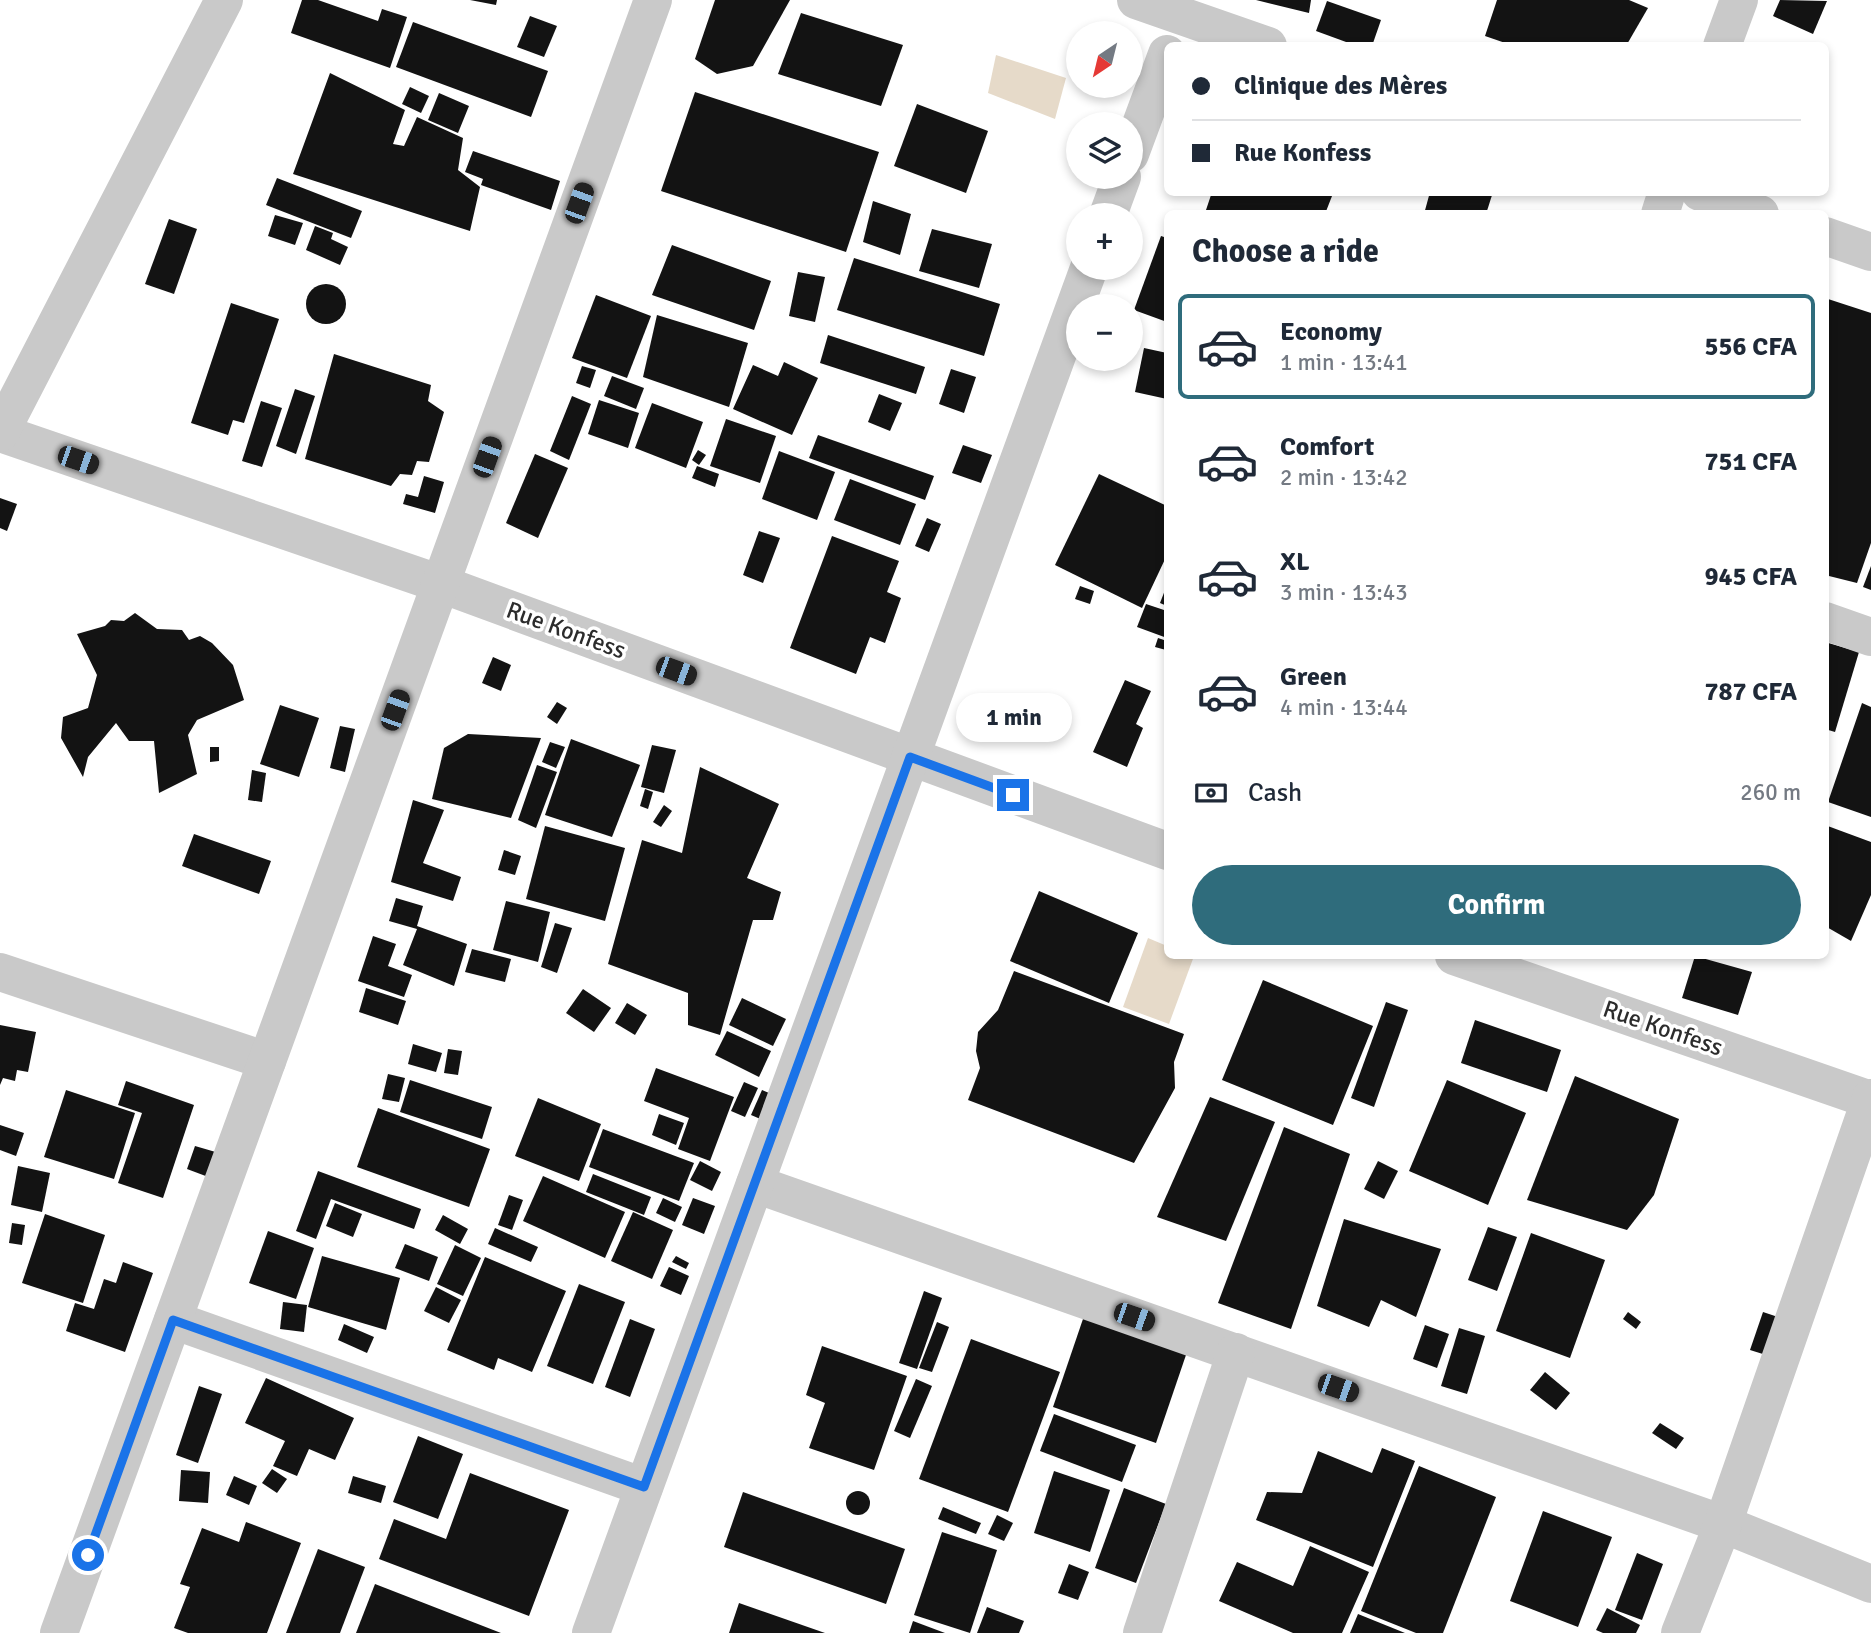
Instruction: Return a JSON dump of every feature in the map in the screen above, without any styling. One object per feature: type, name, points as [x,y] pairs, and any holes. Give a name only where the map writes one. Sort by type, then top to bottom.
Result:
[{"type":"street","points":[[0,433],[224,0]]},
{"type":"street","points":[[59,1633],[653,0]]},
{"type":"street","points":[[1136,0],[1180,21],[1254,42]]},
{"type":"street","points":[[1723,42],[1739,0]]},
{"type":"street","points":[[1143,119],[1164,62]]},
{"type":"street","points":[[1711,196],[1749,210]]},
{"type":"street","points":[[1829,237],[1871,252]]},
{"type":"street","points":[[591,1633],[1085,280]]},
{"type":"street","name":"Rue Konfess","points":[[0,433],[441,584],[1164,851]]},
{"type":"street","points":[[1829,622],[1871,637]]},
{"type":"street","name":"Rue Konfess","points":[[1463,959],[1871,1099]]},
{"type":"street","points":[[0,972],[267,1061]]},
{"type":"street","points":[[1680,1633],[1723,1524],[1871,1099]]},
{"type":"street","points":[[755,1184],[1723,1524],[1871,1584]]},
{"type":"street","points":[[173,1320],[644,1487]]},
{"type":"street","points":[[1142,1633],[1236,1352]]},
{"type":"shaded area","points":[[996,55],[1066,78],[1055,119],[988,93]]},
{"type":"shaded area","points":[[1148,938],[1164,945],[1164,959],[1193,959],[1169,1024],[1123,1007]]},
{"type":"building","points":[[302,0],[318,0],[378,21],[382,9],[407,17],[390,68],[291,33]]},
{"type":"building","points":[[470,0],[497,0],[496,5]]},
{"type":"building","points":[[715,0],[790,0],[753,66],[717,74],[695,59]]},
{"type":"building","points":[[1256,0],[1311,0],[1309,13]]},
{"type":"building","points":[[1497,0],[1629,0],[1648,8],[1628,42],[1502,42],[1485,36]]},
{"type":"building","points":[[1780,0],[1827,1],[1813,34],[1773,16]]},
{"type":"building","points":[[1327,1],[1381,20],[1373,42],[1346,42],[1316,31]]},
{"type":"building","points":[[801,13],[903,45],[881,106],[778,74]]},
{"type":"building","points":[[530,16],[557,26],[544,57],[517,47]]},
{"type":"building","points":[[413,22],[548,71],[531,117],[396,67]]},
{"type":"building","points":[[330,73],[405,110],[393,144],[404,146],[417,117],[463,138],[458,170],[480,187],[470,231],[293,174]]},
{"type":"building","points":[[410,87],[429,96],[421,113],[402,104]]},
{"type":"building","points":[[695,92],[879,152],[846,252],[661,191]]},
{"type":"building","points":[[439,93],[469,106],[458,133],[428,120]]},
{"type":"building","points":[[917,104],[988,131],[966,193],[894,166]]},
{"type":"building","points":[[473,151],[560,181],[551,210],[481,185],[483,179],[465,172]]},
{"type":"building","points":[[277,178],[362,211],[351,238],[266,205]]},
{"type":"building","points":[[1211,196],[1332,196],[1327,210],[1206,210]]},
{"type":"building","points":[[1429,196],[1492,196],[1487,210],[1425,210]]},
{"type":"building","points":[[873,201],[911,214],[900,255],[863,242]]},
{"type":"building","points":[[275,215],[303,223],[295,245],[268,236]]},
{"type":"building","points":[[169,219],[197,229],[174,294],[145,284]]},
{"type":"building","points":[[315,226],[333,233],[331,239],[348,247],[340,265],[306,250]]},
{"type":"building","points":[[932,229],[992,244],[979,288],[919,271]]},
{"type":"building","points":[[1161,236],[1164,237],[1164,321],[1143,313],[1143,294],[1140,294]]},
{"type":"building","points":[[672,245],[771,281],[754,330],[652,295]]},
{"type":"building","points":[[854,258],[1000,304],[984,356],[837,310]]},
{"type":"building","points":[[798,272],[825,277],[815,322],[789,316]]},
{"type":"building","points":[[326,284],[340,290],[346,304],[340,318],[326,324],[312,318],[306,304],[312,290]]},
{"type":"building","points":[[596,295],[651,316],[627,378],[572,358]]},
{"type":"building","points":[[1829,299],[1871,313],[1871,543],[1857,583],[1829,576]]},
{"type":"building","points":[[231,303],[279,319],[244,423],[233,420],[228,435],[191,423]]},
{"type":"building","points":[[657,315],[748,343],[729,407],[643,377]]},
{"type":"building","points":[[828,335],[925,367],[916,394],[820,363]]},
{"type":"building","points":[[1144,348],[1164,352],[1164,398],[1135,392],[1139,371],[1143,371]]},
{"type":"building","points":[[334,354],[431,385],[428,401],[444,412],[429,462],[417,461],[412,475],[400,474],[391,486],[305,459]]},
{"type":"building","points":[[784,362],[818,378],[792,435],[733,409],[753,365],[778,376]]},
{"type":"building","points":[[582,366],[596,370],[590,388],[576,383]]},
{"type":"building","points":[[951,369],[976,377],[964,413],[939,404]]},
{"type":"building","points":[[612,376],[644,388],[636,409],[604,396]]},
{"type":"building","points":[[295,389],[315,396],[296,454],[276,446]]},
{"type":"building","points":[[879,394],[902,403],[890,431],[868,422]]},
{"type":"building","points":[[572,396],[591,404],[569,460],[550,451]]},
{"type":"building","points":[[599,400],[639,413],[628,448],[588,434]]},
{"type":"building","points":[[261,401],[282,408],[262,467],[242,461]]},
{"type":"building","points":[[652,403],[703,422],[686,468],[635,448]]},
{"type":"building","points":[[726,419],[776,436],[760,483],[710,466]]},
{"type":"building","points":[[818,435],[934,476],[925,500],[809,458]]},
{"type":"building","points":[[963,445],[992,455],[981,483],[952,473]]},
{"type":"building","points":[[698,450],[706,455],[699,465],[692,460]]},
{"type":"building","points":[[779,451],[835,472],[817,520],[762,499]]},
{"type":"building","points":[[535,454],[568,468],[538,538],[506,523]]},
{"type":"building","points":[[697,466],[719,474],[715,487],[692,478]]},
{"type":"building","points":[[1099,474],[1164,505],[1164,561],[1142,608],[1055,565]]},
{"type":"building","points":[[424,476],[444,482],[435,513],[403,504],[406,494],[418,497]]},
{"type":"building","points":[[850,479],[916,504],[900,545],[834,520]]},
{"type":"building","points":[[0,498],[17,504],[7,531],[0,528]]},
{"type":"building","points":[[927,518],[941,524],[929,552],[915,546]]},
{"type":"building","points":[[759,531],[780,538],[763,583],[743,575]]},
{"type":"building","points":[[832,536],[899,561],[887,592],[901,598],[885,643],[870,637],[856,674],[790,648]]},
{"type":"building","points":[[1871,566],[1871,590],[1863,587]]},
{"type":"building","points":[[1080,586],[1094,591],[1090,604],[1075,599]]},
{"type":"building","points":[[1146,604],[1164,610],[1164,637],[1137,627]]},
{"type":"building","points":[[135,613],[157,629],[182,630],[189,640],[200,636],[212,643],[233,665],[244,700],[197,720],[188,735],[197,774],[159,793],[154,741],[129,741],[116,723],[88,757],[83,777],[61,738],[63,717],[88,708],[97,675],[77,634],[105,626],[111,620],[124,621]]},
{"type":"building","points":[[1158,638],[1164,640],[1164,649],[1155,647]]},
{"type":"building","points":[[1829,643],[1859,652],[1835,732],[1829,730]]},
{"type":"building","points":[[493,657],[511,665],[501,691],[482,683]]},
{"type":"building","points":[[1125,680],[1151,691],[1136,724],[1143,728],[1127,767],[1093,752]]},
{"type":"building","points":[[557,702],[567,708],[557,724],[547,717]]},
{"type":"building","points":[[1862,703],[1871,707],[1871,817],[1829,802]]},
{"type":"building","points":[[280,705],[319,718],[299,777],[260,764]]},
{"type":"building","points":[[340,726],[355,729],[345,772],[330,768]]},
{"type":"building","points":[[468,734],[541,738],[511,818],[432,799],[444,748]]},
{"type":"building","points":[[571,739],[640,765],[612,837],[545,815]]},
{"type":"building","points":[[550,742],[565,747],[556,768],[542,762]]},
{"type":"building","points":[[652,745],[676,750],[664,793],[641,787]]},
{"type":"building","points":[[210,747],[219,747],[219,761],[210,762]]},
{"type":"building","points":[[537,765],[557,772],[536,828],[518,820]]},
{"type":"building","points":[[700,767],[779,804],[747,878],[781,892],[773,920],[753,920],[720,1035],[688,1025],[688,993],[608,964],[642,840],[682,853]]},
{"type":"building","points":[[252,770],[266,773],[262,802],[248,800]]},
{"type":"building","points":[[645,789],[653,792],[648,809],[640,806]]},
{"type":"building","points":[[413,800],[444,810],[423,863],[461,877],[453,901],[391,882]]},
{"type":"building","points":[[664,805],[672,811],[661,827],[653,822]]},
{"type":"building","points":[[545,826],[625,848],[605,921],[526,899]]},
{"type":"building","points":[[1829,826],[1871,842],[1871,895],[1851,941],[1829,928]]},
{"type":"building","points":[[194,834],[271,861],[259,894],[182,866]]},
{"type":"building","points":[[504,850],[521,856],[515,875],[498,870]]},
{"type":"building","points":[[1039,891],[1138,933],[1109,1003],[1010,961]]},
{"type":"building","points":[[396,898],[423,906],[417,926],[467,944],[454,986],[403,965],[417,929],[389,921]]},
{"type":"building","points":[[506,901],[550,912],[538,962],[493,950]]},
{"type":"building","points":[[555,923],[572,928],[557,973],[541,967]]},
{"type":"building","points":[[373,936],[396,944],[388,966],[412,975],[404,997],[358,981]]},
{"type":"building","points":[[472,949],[511,959],[505,982],[465,972]]},
{"type":"building","points":[[1694,959],[1706,959],[1752,972],[1738,1015],[1682,998]]},
{"type":"building","points":[[1014,971],[1184,1034],[1174,1062],[1175,1088],[1134,1163],[968,1100],[980,1068],[976,1051],[978,1032],[998,1010]]},
{"type":"building","points":[[1263,980],[1373,1026],[1333,1125],[1222,1080]]},
{"type":"building","points":[[366,988],[406,1001],[398,1025],[359,1012]]},
{"type":"building","points":[[583,989],[611,1008],[594,1032],[566,1013]]},
{"type":"building","points":[[742,998],[786,1019],[773,1046],[729,1025]]},
{"type":"building","points":[[1386,1002],[1408,1010],[1374,1107],[1351,1098]]},
{"type":"building","points":[[627,1003],[647,1015],[635,1035],[615,1023]]},
{"type":"building","points":[[1475,1020],[1561,1050],[1547,1092],[1461,1063]]},
{"type":"building","points":[[0,1025],[36,1032],[28,1072],[17,1070],[15,1081],[3,1078],[0,1085]]},
{"type":"building","points":[[727,1031],[771,1051],[759,1077],[715,1055]]},
{"type":"building","points":[[413,1044],[442,1053],[436,1072],[408,1064]]},
{"type":"building","points":[[448,1049],[462,1051],[458,1075],[444,1073]]},
{"type":"building","points":[[656,1068],[734,1097],[710,1161],[678,1149],[689,1118],[644,1101]]},
{"type":"building","points":[[388,1074],[405,1078],[399,1102],[382,1099]]},
{"type":"building","points":[[1575,1076],[1679,1119],[1654,1195],[1627,1230],[1527,1200]]},
{"type":"building","points":[[410,1080],[492,1107],[482,1139],[400,1112]]},
{"type":"building","points":[[1447,1080],[1526,1113],[1488,1205],[1409,1171]]},
{"type":"building","points":[[126,1081],[194,1105],[163,1198],[118,1183],[142,1113],[118,1105]]},
{"type":"building","points":[[744,1082],[758,1088],[745,1117],[731,1111]]},
{"type":"building","points":[[66,1090],[135,1113],[114,1179],[44,1157]]},
{"type":"building","points":[[762,1090],[776,1096],[765,1121],[751,1115]]},
{"type":"building","points":[[1210,1097],[1275,1122],[1226,1241],[1157,1217]]},
{"type":"building","points":[[538,1098],[601,1124],[579,1181],[515,1156]]},
{"type":"building","points":[[378,1108],[490,1149],[469,1207],[357,1167]]},
{"type":"building","points":[[659,1114],[684,1123],[676,1145],[652,1135]]},
{"type":"building","points":[[0,1125],[24,1133],[16,1156],[0,1150]]},
{"type":"building","points":[[1284,1127],[1350,1154],[1291,1329],[1218,1303]]},
{"type":"building","points":[[603,1129],[694,1163],[679,1201],[589,1167]]},
{"type":"building","points":[[195,1146],[219,1153],[211,1178],[187,1169]]},
{"type":"building","points":[[700,1161],[721,1172],[712,1191],[690,1180]]},
{"type":"building","points":[[1378,1161],[1398,1171],[1384,1199],[1364,1189]]},
{"type":"building","points":[[18,1166],[50,1173],[42,1212],[11,1205]]},
{"type":"building","points":[[318,1171],[421,1209],[414,1229],[331,1199],[316,1239],[296,1231]]},
{"type":"building","points":[[593,1174],[651,1197],[644,1215],[586,1192]]},
{"type":"building","points":[[543,1176],[625,1212],[605,1258],[523,1221]]},
{"type":"building","points":[[509,1195],[523,1200],[512,1230],[498,1225]]},
{"type":"building","points":[[663,1198],[682,1207],[675,1222],[656,1213]]},
{"type":"building","points":[[693,1198],[715,1206],[704,1234],[682,1225]]},
{"type":"building","points":[[335,1203],[362,1214],[353,1237],[326,1226]]},
{"type":"building","points":[[633,1212],[673,1230],[652,1279],[611,1261]]},
{"type":"building","points":[[45,1214],[105,1235],[83,1303],[22,1283]]},
{"type":"building","points":[[443,1215],[468,1229],[460,1244],[435,1230]]},
{"type":"building","points":[[1344,1219],[1441,1249],[1416,1317],[1381,1300],[1369,1327],[1317,1306]]},
{"type":"building","points":[[12,1223],[25,1225],[22,1245],[9,1243]]},
{"type":"building","points":[[1488,1227],[1517,1237],[1497,1291],[1468,1280]]},
{"type":"building","points":[[495,1228],[538,1247],[531,1262],[488,1244]]},
{"type":"building","points":[[268,1231],[314,1248],[296,1299],[249,1283]]},
{"type":"building","points":[[1531,1233],[1605,1260],[1570,1358],[1496,1331]]},
{"type":"building","points":[[405,1244],[438,1257],[429,1281],[395,1268]]},
{"type":"building","points":[[455,1245],[481,1258],[463,1296],[437,1284]]},
{"type":"building","points":[[322,1256],[400,1278],[386,1330],[308,1307]]},
{"type":"building","points":[[676,1256],[689,1263],[686,1269],[672,1262]]},
{"type":"building","points":[[485,1257],[566,1291],[532,1372],[498,1358],[494,1370],[447,1350]]},
{"type":"building","points":[[123,1262],[153,1273],[125,1352],[66,1331],[75,1303],[94,1309],[104,1279],[116,1283]]},
{"type":"building","points":[[669,1267],[689,1276],[681,1295],[660,1286]]},
{"type":"building","points":[[579,1284],[625,1302],[593,1384],[547,1366]]},
{"type":"building","points":[[436,1287],[461,1300],[449,1323],[424,1311]]},
{"type":"building","points":[[924,1291],[942,1298],[917,1369],[899,1363]]},
{"type":"building","points":[[283,1302],[307,1305],[304,1332],[280,1329]]},
{"type":"building","points":[[1628,1312],[1641,1322],[1636,1329],[1623,1319]]},
{"type":"building","points":[[1763,1312],[1778,1317],[1766,1355],[1750,1350]]},
{"type":"building","points":[[1084,1316],[1187,1352],[1156,1443],[1053,1407]]},
{"type":"building","points":[[630,1319],[655,1329],[630,1397],[605,1387]]},
{"type":"building","points":[[937,1322],[949,1327],[932,1372],[919,1368]]},
{"type":"building","points":[[344,1324],[374,1337],[367,1353],[338,1340]]},
{"type":"building","points":[[1425,1325],[1449,1334],[1437,1368],[1413,1359]]},
{"type":"building","points":[[1459,1328],[1485,1336],[1467,1394],[1441,1386]]},
{"type":"building","points":[[971,1339],[1060,1372],[1008,1512],[919,1479]]},
{"type":"building","points":[[822,1346],[907,1376],[874,1470],[809,1448],[825,1403],[806,1395]]},
{"type":"building","points":[[1545,1372],[1570,1393],[1556,1410],[1530,1390]]},
{"type":"building","points":[[266,1378],[354,1418],[335,1460],[309,1449],[297,1476],[273,1466],[285,1441],[245,1423]]},
{"type":"building","points":[[916,1379],[932,1386],[910,1438],[894,1431]]},
{"type":"building","points":[[199,1386],[222,1394],[198,1463],[176,1455]]},
{"type":"building","points":[[1054,1414],[1136,1445],[1122,1482],[1040,1451]]},
{"type":"building","points":[[1660,1423],[1684,1438],[1676,1449],[1652,1433]]},
{"type":"building","points":[[418,1436],[463,1454],[438,1519],[393,1502]]},
{"type":"building","points":[[1382,1448],[1415,1461],[1373,1567],[1256,1520],[1267,1492],[1302,1493],[1318,1451],[1372,1473]]},
{"type":"building","points":[[1419,1466],[1496,1497],[1443,1633],[1416,1633],[1361,1611]]},
{"type":"building","points":[[272,1469],[287,1479],[277,1493],[262,1483]]},
{"type":"building","points":[[181,1470],[210,1472],[208,1503],[179,1501]]},
{"type":"building","points":[[1054,1471],[1110,1490],[1090,1552],[1034,1533]]},
{"type":"building","points":[[470,1473],[569,1510],[529,1616],[379,1559],[394,1519],[446,1539]]},
{"type":"building","points":[[234,1476],[257,1486],[249,1505],[226,1495]]},
{"type":"building","points":[[353,1476],[386,1486],[381,1503],[348,1493]]},
{"type":"building","points":[[1124,1488],[1166,1504],[1136,1583],[1095,1568]]},
{"type":"building","points":[[858,1491],[869,1498],[870,1503],[863,1514],[858,1515],[847,1508],[846,1503],[853,1492]]},
{"type":"building","points":[[743,1492],[905,1549],[886,1604],[724,1547]]},
{"type":"building","points":[[943,1507],[981,1523],[976,1534],[938,1519]]},
{"type":"building","points":[[1543,1511],[1612,1537],[1578,1627],[1510,1601]]},
{"type":"building","points":[[997,1515],[1013,1523],[1004,1541],[988,1534]]},
{"type":"building","points":[[246,1522],[301,1543],[267,1633],[188,1633],[174,1628],[190,1587],[180,1584],[202,1528],[239,1542]]},
{"type":"building","points":[[942,1532],[997,1550],[970,1633],[914,1615]]},
{"type":"building","points":[[1310,1546],[1369,1572],[1342,1633],[1293,1633],[1219,1601],[1237,1562],[1293,1586]]},
{"type":"building","points":[[318,1549],[365,1567],[340,1633],[286,1633]]},
{"type":"building","points":[[1637,1553],[1663,1564],[1642,1620],[1615,1610]]},
{"type":"building","points":[[1069,1564],[1089,1572],[1078,1600],[1058,1593]]},
{"type":"building","points":[[375,1584],[501,1633],[356,1633]]},
{"type":"building","points":[[739,1603],[825,1633],[729,1633]]},
{"type":"building","points":[[987,1607],[1024,1621],[1019,1633],[977,1633]]},
{"type":"building","points":[[1607,1608],[1640,1625],[1636,1633],[1603,1633],[1596,1630]]},
{"type":"building","points":[[1358,1614],[1405,1633],[1350,1633]]},
{"type":"building","points":[[913,1621],[945,1633],[909,1633]]},
{"type":"route","points":[[88,1555],[173,1320],[644,1487],[910,757],[1013,795]]}]
